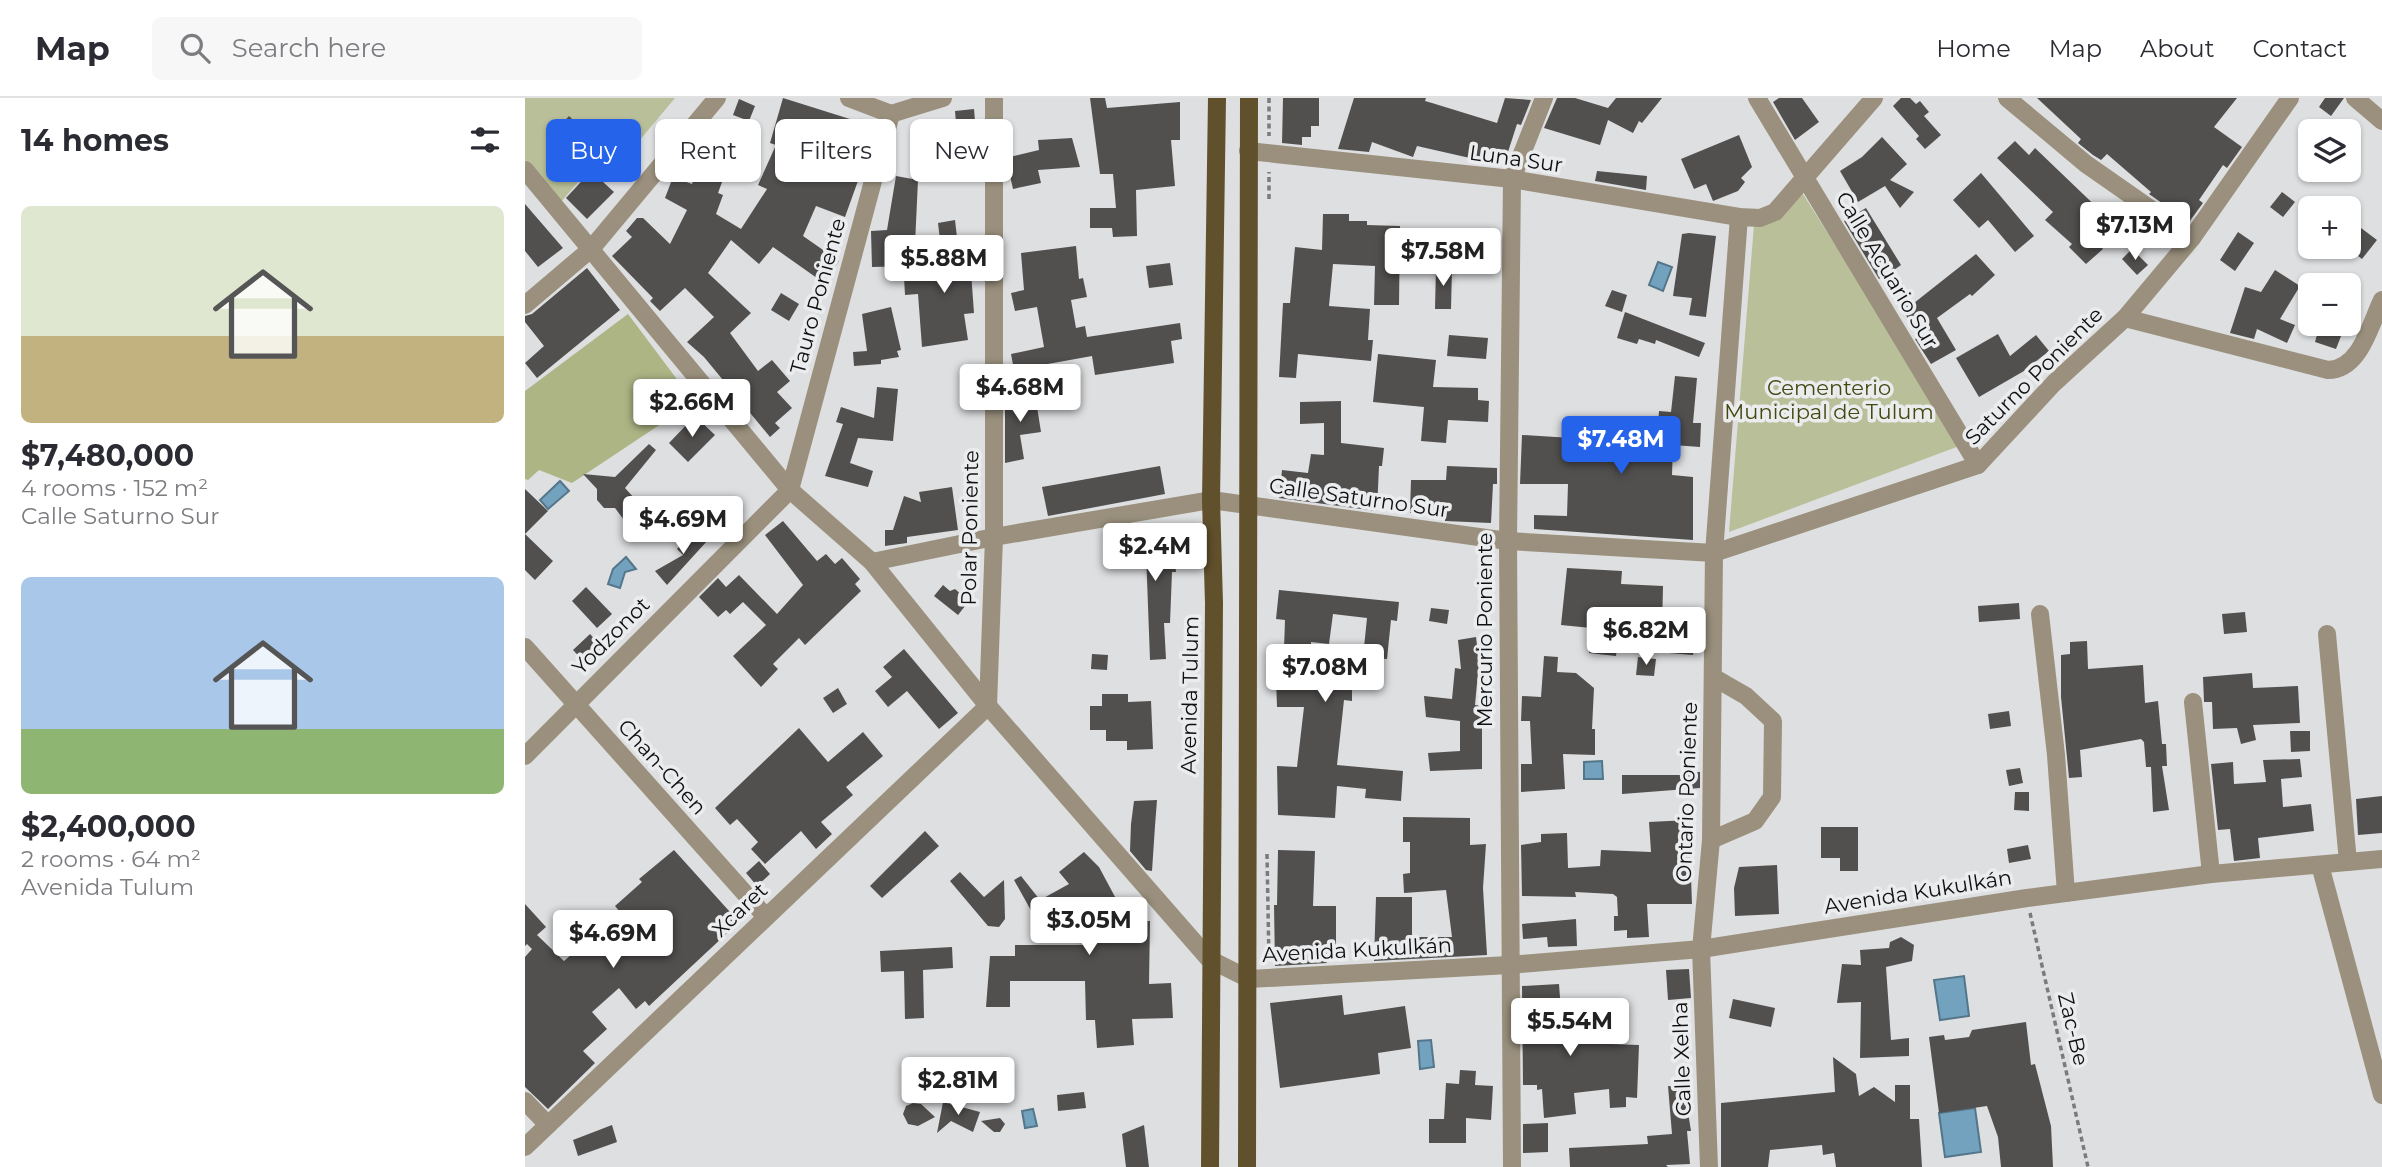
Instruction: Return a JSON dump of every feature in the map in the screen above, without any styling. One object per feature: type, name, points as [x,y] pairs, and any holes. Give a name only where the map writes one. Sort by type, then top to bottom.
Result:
[{"type":"main road","name":"Avenida Tulum","points":[[1210,1167],[1209,959],[1214,603],[1211,500],[1217,98]]},
{"type":"main road","points":[[1247,1167],[1249,98]]},
{"type":"street","points":[[525,305],[591,249],[717,98]]},
{"type":"street","points":[[849,98],[891,114],[943,98]]},
{"type":"street","name":"Polar Poniente","points":[[988,706],[994,537],[994,98]]},
{"type":"street","name":"Mercurio Poniente","points":[[1512,1167],[1508,541],[1512,179],[1544,98]]},
{"type":"street","name":"Calle Acuario Sur","points":[[1757,98],[1978,464]]},
{"type":"street","points":[[1804,177],[1874,98]]},
{"type":"street","points":[[2007,98],[2087,164],[2192,238]]},
{"type":"street","name":"Saturno Poniente","points":[[1714,553],[1978,464],[2054,383],[2125,318],[2192,238],[2290,98]]},
{"type":"street","points":[[2355,98],[2382,121]]},
{"type":"street","name":"Tauro Poniente","points":[[790,490],[891,114]]},
{"type":"street","name":"Luna Sur","points":[[1248,152],[1512,179],[1739,218],[1760,218],[1775,212],[1804,177]]},
{"type":"street","name":"Avenida Kukulkán","points":[[525,170],[790,490],[872,562],[988,706],[1209,959],[1249,979],[1509,965],[1701,949],[2027,898],[2211,874],[2382,859]]},
{"type":"street","name":"Ontario Poniente","points":[[1701,949],[1711,840],[1714,553],[1739,218]]},
{"type":"street","points":[[2125,318],[2328,370],[2341,370],[2352,363],[2382,300]]},
{"type":"street","name":"Yodzonot","points":[[525,756],[790,490]]},
{"type":"street","name":"Calle Saturno Sur","points":[[872,562],[994,537],[1211,500],[1508,541],[1714,553]]},
{"type":"street","points":[[2040,614],[2056,755],[2066,893]]},
{"type":"street","points":[[2327,634],[2348,862]]},
{"type":"street","name":"Chan-Chen","points":[[525,647],[766,917]]},
{"type":"street","points":[[1711,840],[1755,821],[1772,797],[1773,721],[1746,696],[1713,677]]},
{"type":"street","points":[[2193,702],[2211,874]]},
{"type":"street","name":"Xcaret","points":[[525,1147],[988,706]]},
{"type":"street","points":[[2320,865],[2382,1095]]},
{"type":"street","name":"Calle Xelha","points":[[1701,949],[1709,1167]]},
{"type":"street","points":[[525,1101],[548,1125]]},
{"type":"path","name":"Zac-Be","points":[[2027,898],[2088,1167]]},
{"type":"green space","points":[[525,98],[675,98],[641,139],[641,119],[546,119],[546,182],[578,182],[560,203],[525,160]]},
{"type":"green space","name":"Cementerio Municipal de Tulum","points":[[1801,191],[1962,445],[1729,532],[1754,225]]},
{"type":"green space","points":[[628,314],[694,402],[572,483],[539,470],[528,480],[525,479],[525,391]]},
{"type":"water","points":[[1658,262],[1672,267],[1663,291],[1649,285]]},
{"type":"water","points":[[560,481],[569,491],[548,509],[540,500]]},
{"type":"water","points":[[626,557],[636,569],[625,572],[620,588],[608,584],[613,569]]},
{"type":"water","points":[[1602,761],[1603,779],[1584,779],[1584,762]]},
{"type":"water","points":[[1964,976],[1969,1016],[1940,1020],[1934,980]]},
{"type":"water","points":[[1431,1040],[1434,1067],[1420,1069],[1418,1041]]},
{"type":"water","points":[[1975,1108],[1981,1152],[1945,1157],[1939,1113]]},
{"type":"water","points":[[1033,1109],[1037,1126],[1025,1128],[1022,1111]]},
{"type":"building","points":[[783,98],[850,119],[777,119]]},
{"type":"building","points":[[1090,98],[1105,98],[1107,108],[1180,102],[1180,140],[1171,140],[1175,186],[1136,190],[1137,236],[1113,237],[1112,228],[1090,228],[1090,208],[1116,208],[1113,174],[1100,174]]},
{"type":"building","points":[[1283,98],[1319,98],[1319,126],[1311,126],[1311,137],[1302,137],[1302,145],[1282,143]]},
{"type":"building","points":[[1354,98],[1426,98],[1425,101],[1497,123],[1505,98],[1531,100],[1521,125],[1517,124],[1507,155],[1487,149],[1483,161],[1417,146],[1413,157],[1372,142],[1369,152],[1338,149]]},
{"type":"building","points":[[1557,98],[1575,98],[1608,108],[1616,98],[1662,98],[1642,123],[1639,121],[1633,133],[1608,120],[1600,145],[1544,128]]},
{"type":"building","points":[[1779,98],[1802,98],[1819,122],[1795,140],[1773,102]]},
{"type":"building","points":[[1901,98],[1910,98],[1916,104],[1920,101],[1929,112],[1924,116],[1941,135],[1925,149],[1916,139],[1919,136],[1893,106]]},
{"type":"building","points":[[2037,98],[2237,98],[2214,127],[2242,147],[2227,168],[2223,165],[2199,200],[2203,203],[2189,222],[2149,194],[2151,192],[2107,154],[2101,160],[2078,143],[2081,139]]},
{"type":"building","points":[[2325,98],[2344,98],[2331,116],[2319,107]]},
{"type":"building","points":[[739,99],[755,106],[750,119],[733,115]]},
{"type":"building","points":[[974,109],[975,119],[956,119],[955,111]]},
{"type":"building","points":[[775,126],[775,145],[770,143]]},
{"type":"building","points":[[1739,135],[1752,167],[1741,178],[1745,182],[1738,191],[1713,201],[1706,184],[1694,189],[1681,159]]},
{"type":"building","points":[[1882,137],[1907,164],[1890,180],[1914,192],[1900,208],[1885,186],[1858,202],[1840,171],[1862,157]]},
{"type":"building","points":[[1072,138],[1080,167],[1038,170],[1041,183],[1013,189],[1013,156],[1039,150],[1038,140]]},
{"type":"building","points":[[2015,141],[2029,155],[2035,148],[2107,217],[2090,235],[2103,249],[2086,264],[2069,247],[2072,244],[2045,220],[2053,212],[1997,158]]},
{"type":"building","points":[[775,147],[775,182],[858,182],[845,217],[816,206],[803,236],[839,261],[824,283],[773,247],[759,264],[731,240],[708,273],[751,313],[730,333],[758,371],[772,360],[790,381],[777,392],[792,408],[775,423],[780,428],[770,437],[704,357],[687,342],[714,317],[685,288],[660,311],[650,301],[653,298],[612,256],[632,237],[626,231],[637,218],[643,218],[670,244],[687,210],[665,198],[671,182],[722,182],[718,193],[723,195],[716,214],[741,229],[767,189],[758,185]]},
{"type":"building","points":[[1597,171],[1647,176],[1646,190],[1595,181]]},
{"type":"building","points":[[1981,173],[2034,236],[2015,252],[1988,220],[1979,228],[1953,200]]},
{"type":"building","points":[[896,176],[918,182],[914,266],[872,267],[871,231],[887,230]]},
{"type":"building","points":[[581,182],[603,182],[614,192],[587,219],[566,198]]},
{"type":"building","points":[[2282,192],[2295,202],[2283,217],[2270,207]]},
{"type":"building","points":[[525,204],[563,248],[538,267],[525,251]]},
{"type":"building","points":[[1866,208],[1901,265],[1894,270],[1914,303],[1976,254],[1995,275],[1972,296],[1970,294],[1937,318],[1956,350],[1931,364],[1915,339],[1922,335],[1914,328],[1882,277],[1879,279],[1844,221]]},
{"type":"building","points":[[1323,214],[1349,214],[1349,221],[1367,221],[1367,225],[1400,226],[1399,305],[1374,305],[1375,266],[1333,264],[1329,306],[1370,309],[1368,340],[1373,340],[1371,361],[1298,354],[1296,378],[1279,377],[1283,303],[1290,303],[1295,247],[1322,250]]},
{"type":"building","points":[[955,220],[961,272],[971,272],[974,313],[964,314],[968,340],[922,347],[918,294],[905,295],[904,277],[944,274],[938,223]]},
{"type":"building","points":[[2361,228],[2377,240],[2361,258]]},
{"type":"building","points":[[2238,232],[2254,243],[2235,271],[2220,260]]},
{"type":"building","points":[[1682,234],[1716,236],[1706,317],[1689,315],[1692,298],[1673,296]]},
{"type":"building","points":[[1076,246],[1079,279],[1083,278],[1087,297],[1071,300],[1076,328],[1085,326],[1087,337],[1180,323],[1182,339],[1171,341],[1174,363],[1095,375],[1092,356],[1014,370],[1011,354],[1044,347],[1037,307],[1015,311],[1011,293],[1024,290],[1021,253]]},
{"type":"building","points":[[2132,249],[2148,265],[2137,275],[2122,259]]},
{"type":"building","points":[[1170,263],[1173,285],[1149,288],[1146,266]]},
{"type":"building","points":[[1436,267],[1452,268],[1451,309],[1435,309]]},
{"type":"building","points":[[587,268],[620,310],[537,378],[525,363],[544,346],[525,322],[525,316],[532,314]]},
{"type":"building","points":[[2275,270],[2298,285],[2298,289],[2280,319],[2295,325],[2287,343],[2257,329],[2254,339],[2230,333],[2245,287],[2261,292]]},
{"type":"building","points":[[1612,290],[1627,295],[1622,312],[1605,306]]},
{"type":"building","points":[[781,293],[799,304],[789,321],[771,310]]},
{"type":"building","points":[[891,307],[901,350],[897,351],[899,357],[881,360],[881,364],[854,366],[853,352],[867,351],[862,314]]},
{"type":"building","points":[[1625,312],[1705,343],[1699,357],[1656,340],[1655,344],[1639,339],[1637,344],[1617,338]]},
{"type":"building","points":[[1998,334],[2010,356],[2036,335],[2049,351],[2024,371],[1979,397],[1956,358]]},
{"type":"building","points":[[1449,335],[1488,338],[1486,359],[1447,356]]},
{"type":"building","points":[[2317,336],[2341,336],[2336,349],[2315,342]]},
{"type":"building","points":[[1378,354],[1436,360],[1433,387],[1478,388],[1478,400],[1489,401],[1488,422],[1448,420],[1446,443],[1421,441],[1424,407],[1373,402]]},
{"type":"building","points":[[1675,376],[1697,378],[1693,423],[1701,423],[1700,447],[1673,445],[1672,475],[1693,477],[1693,540],[1534,529],[1534,515],[1567,516],[1568,484],[1520,484],[1522,435],[1635,442],[1636,427],[1658,428],[1659,411],[1671,412]]},
{"type":"building","points":[[877,387],[898,389],[893,441],[858,438],[850,463],[873,471],[868,487],[825,476],[843,424],[836,422],[841,407],[874,418]]},
{"type":"building","points":[[1035,394],[1041,432],[1020,435],[1024,459],[1005,463],[1005,399]]},
{"type":"building","points":[[1341,401],[1341,443],[1384,448],[1382,466],[1379,466],[1377,511],[1279,498],[1282,470],[1308,473],[1311,454],[1324,455],[1324,423],[1300,424],[1300,402]]},
{"type":"building","points":[[695,416],[715,435],[688,462],[669,443]]},
{"type":"building","points":[[649,444],[656,450],[625,488],[657,523],[639,540],[615,508],[604,508],[597,500],[597,489],[583,474],[615,477]]},
{"type":"building","points":[[1160,466],[1165,494],[1048,516],[1042,487]]},
{"type":"building","points":[[1447,466],[1497,468],[1497,484],[1493,484],[1491,523],[1445,521],[1445,514],[1410,513],[1411,480],[1446,480]]},
{"type":"building","points":[[952,487],[958,530],[907,537],[907,543],[885,546],[885,530],[893,530],[904,496],[921,502],[919,492]]},
{"type":"building","points":[[525,489],[548,511],[525,534]]},
{"type":"building","points":[[783,521],[817,561],[826,554],[835,564],[842,558],[860,579],[855,584],[861,591],[805,645],[799,638],[773,664],[778,669],[761,687],[733,656],[766,625],[743,602],[730,614],[726,610],[718,617],[699,597],[718,578],[726,587],[739,575],[777,614],[803,585],[765,535]]},
{"type":"building","points":[[697,528],[708,540],[667,585],[655,571],[683,555],[677,549]]},
{"type":"building","points":[[1172,532],[1176,572],[1172,572],[1170,623],[1164,623],[1166,659],[1150,660],[1146,552],[1116,557],[1114,542]]},
{"type":"building","points":[[525,534],[553,561],[535,580],[525,570]]},
{"type":"building","points":[[1567,568],[1622,571],[1621,584],[1663,586],[1662,630],[1619,628],[1616,656],[1589,653],[1591,628],[1561,625]]},
{"type":"building","points":[[943,585],[950,591],[955,589],[969,601],[958,615],[934,596]]},
{"type":"building","points":[[586,587],[612,614],[597,628],[572,601]]},
{"type":"building","points":[[1279,590],[1399,602],[1397,621],[1391,620],[1387,659],[1363,657],[1367,618],[1333,614],[1329,644],[1311,642],[1311,652],[1296,651],[1296,688],[1334,688],[1335,682],[1352,683],[1352,701],[1344,700],[1337,765],[1403,771],[1401,801],[1365,798],[1366,789],[1337,786],[1335,818],[1278,815],[1277,766],[1297,767],[1304,707],[1277,707],[1276,679],[1268,680],[1268,650],[1284,649],[1285,620],[1276,619]]},
{"type":"building","points":[[2019,603],[2020,619],[1979,622],[1978,606]]},
{"type":"building","points":[[1431,608],[1449,610],[1447,624],[1429,621]]},
{"type":"building","points":[[2245,612],[2247,632],[2224,634],[2222,614]]},
{"type":"building","points":[[1659,632],[1695,635],[1693,655],[1657,652]]},
{"type":"building","points":[[590,634],[602,647],[585,663],[573,650]]},
{"type":"building","points":[[1476,637],[1479,662],[1475,705],[1482,706],[1482,769],[1430,771],[1428,753],[1460,751],[1460,721],[1426,717],[1424,696],[1452,699],[1455,668],[1461,669],[1458,640]]},
{"type":"building","points":[[2087,641],[2088,669],[2143,665],[2145,703],[2158,701],[2162,744],[2166,744],[2167,766],[2162,766],[2169,810],[2153,812],[2151,767],[2146,767],[2144,742],[2141,739],[2080,750],[2082,777],[2069,778],[2061,697],[2061,655],[2070,654],[2070,642]]},
{"type":"building","points":[[904,649],[958,713],[939,729],[907,691],[888,707],[875,691],[892,677],[883,667]]},
{"type":"building","points":[[1092,654],[1108,655],[1107,670],[1091,669]]},
{"type":"building","points":[[1544,656],[1558,657],[1557,672],[1576,673],[1594,688],[1592,729],[1595,729],[1595,755],[1563,754],[1565,789],[1521,792],[1521,764],[1532,764],[1530,721],[1521,721],[1522,696],[1541,697]]},
{"type":"building","points":[[1638,657],[1656,659],[1654,676],[1636,675]]},
{"type":"building","points":[[2252,673],[2253,688],[2298,686],[2300,723],[2253,725],[2256,740],[2241,744],[2237,728],[2213,729],[2212,702],[2204,702],[2203,677]]},
{"type":"building","points":[[838,688],[847,704],[833,713],[823,698]]},
{"type":"building","points":[[1102,694],[1128,694],[1128,702],[1151,701],[1153,749],[1127,750],[1127,741],[1106,741],[1106,730],[1090,730],[1090,706],[1102,706]]},
{"type":"building","points":[[2009,711],[2011,726],[1990,729],[1988,714]]},
{"type":"building","points":[[799,728],[828,762],[863,732],[883,756],[846,787],[853,795],[821,822],[832,834],[816,849],[801,831],[765,864],[751,849],[758,842],[737,819],[730,825],[715,808]]},
{"type":"building","points":[[2290,731],[2310,731],[2310,751],[2291,752]]},
{"type":"building","points":[[2300,759],[2302,777],[2281,779],[2283,807],[2311,804],[2314,831],[2258,838],[2260,858],[2234,861],[2230,829],[2218,830],[2211,764],[2233,762],[2234,784],[2266,782],[2263,760]]},
{"type":"building","points":[[2020,768],[2023,783],[2009,786],[2006,770]]},
{"type":"building","points":[[1685,772],[1700,772],[1700,788],[1622,794],[1622,775],[1685,775]]},
{"type":"building","points":[[2015,792],[2029,792],[2029,811],[2014,810]]},
{"type":"building","points":[[2382,796],[2382,833],[2358,835],[2356,799]]},
{"type":"building","points":[[1157,800],[1152,871],[1146,870],[1130,851],[1131,824],[1134,801]]},
{"type":"building","points":[[1403,817],[1470,818],[1470,845],[1486,844],[1483,888],[1487,955],[1374,961],[1376,897],[1412,897],[1412,937],[1452,937],[1446,890],[1404,893],[1403,874],[1410,873],[1410,842],[1403,842]]},
{"type":"building","points":[[1689,820],[1692,904],[1647,904],[1649,937],[1627,938],[1627,930],[1614,931],[1614,916],[1618,916],[1617,897],[1613,894],[1575,892],[1576,897],[1522,896],[1521,845],[1541,842],[1541,834],[1567,833],[1568,868],[1600,866],[1601,850],[1651,852],[1649,822]]},
{"type":"building","points":[[1821,827],[1858,827],[1858,871],[1840,871],[1840,858],[1821,858]]},
{"type":"building","points":[[925,831],[939,846],[882,898],[870,886]]},
{"type":"building","points":[[2028,845],[2031,859],[2009,863],[2007,849]]},
{"type":"building","points":[[674,850],[739,922],[649,1006],[645,1001],[636,1009],[619,988],[592,1012],[607,1029],[583,1051],[595,1063],[548,1109],[525,1087],[525,957],[532,949],[527,944],[525,946],[525,904],[546,927],[537,935],[564,961],[620,912],[615,906],[642,882],[639,879]]},
{"type":"building","points":[[1278,850],[1315,851],[1313,906],[1336,906],[1336,946],[1326,946],[1327,963],[1275,966],[1274,905],[1277,905]]},
{"type":"building","points":[[1084,852],[1099,867],[1128,921],[1150,921],[1149,984],[1171,983],[1173,1018],[1132,1019],[1134,1045],[1097,1048],[1095,1020],[1086,1020],[1085,981],[1010,981],[1010,1007],[986,1007],[990,956],[1015,956],[1015,945],[1091,945],[1091,905],[1043,932],[1014,880],[1021,876],[1040,900],[1069,884],[1059,872]]},
{"type":"building","points":[[759,861],[770,874],[757,886],[746,873]]},
{"type":"building","points":[[1777,865],[1779,914],[1735,916],[1734,888],[1739,867]]},
{"type":"building","points":[[960,872],[984,897],[1004,880],[1005,919],[999,927],[988,926],[950,881]]},
{"type":"building","points":[[1576,919],[1577,946],[1548,947],[1547,937],[1523,939],[1522,924]]},
{"type":"building","points":[[1901,937],[1914,945],[1912,961],[1886,967],[1891,1040],[1909,1038],[1909,1056],[1860,1058],[1861,1002],[1837,1003],[1842,964],[1861,965],[1860,950],[1889,948],[1890,942]]},
{"type":"building","points":[[952,947],[953,968],[923,970],[924,1018],[905,1019],[904,971],[881,972],[880,951]]},
{"type":"building","points":[[1689,969],[1691,998],[1668,1000],[1666,970]]},
{"type":"building","points":[[1559,984],[1563,1037],[1583,1037],[1584,1043],[1639,1045],[1637,1098],[1626,1097],[1626,1107],[1610,1108],[1609,1089],[1574,1093],[1576,1114],[1544,1118],[1542,1089],[1537,1090],[1537,1085],[1523,1085],[1522,986]]},
{"type":"building","points":[[1342,995],[1344,1015],[1405,1006],[1411,1048],[1378,1053],[1380,1074],[1280,1088],[1270,1003]]},
{"type":"building","points":[[1733,999],[1775,1008],[1771,1027],[1729,1018]]},
{"type":"building","points":[[2026,1022],[2031,1065],[2035,1064],[2051,1126],[2053,1167],[2001,1167],[1998,1137],[1987,1106],[1939,1113],[1929,1037],[1944,1035],[1945,1040],[1969,1037],[1972,1030]]},
{"type":"building","points":[[1833,1057],[1856,1074],[1859,1096],[1874,1087],[1895,1102],[1895,1085],[1910,1085],[1910,1119],[1919,1119],[1922,1167],[1836,1167],[1834,1153],[1823,1155],[1822,1145],[1770,1150],[1768,1167],[1721,1167],[1721,1103],[1835,1092]]},
{"type":"building","points":[[1460,1070],[1476,1071],[1475,1085],[1493,1086],[1491,1120],[1466,1118],[1466,1143],[1429,1143],[1429,1119],[1444,1119],[1446,1083],[1459,1084]]},
{"type":"building","points":[[1668,1086],[1684,1087],[1691,1131],[1687,1131],[1690,1164],[1666,1165],[1668,1167],[1570,1167],[1569,1148],[1648,1144],[1647,1136],[1672,1134]]},
{"type":"building","points":[[1084,1092],[1086,1108],[1058,1111],[1057,1095]]},
{"type":"building","points":[[943,1102],[980,1112],[973,1132],[951,1121],[937,1133]]},
{"type":"building","points":[[921,1104],[935,1117],[918,1126],[908,1124],[903,1114],[906,1106]]},
{"type":"building","points":[[1000,1118],[1005,1124],[1000,1132],[994,1132],[981,1121]]},
{"type":"building","points":[[1548,1123],[1548,1152],[1523,1153],[1523,1124]]},
{"type":"building","points":[[612,1125],[617,1142],[578,1156],[573,1140]]},
{"type":"building","points":[[1144,1125],[1149,1167],[1126,1167],[1122,1134]]}]
